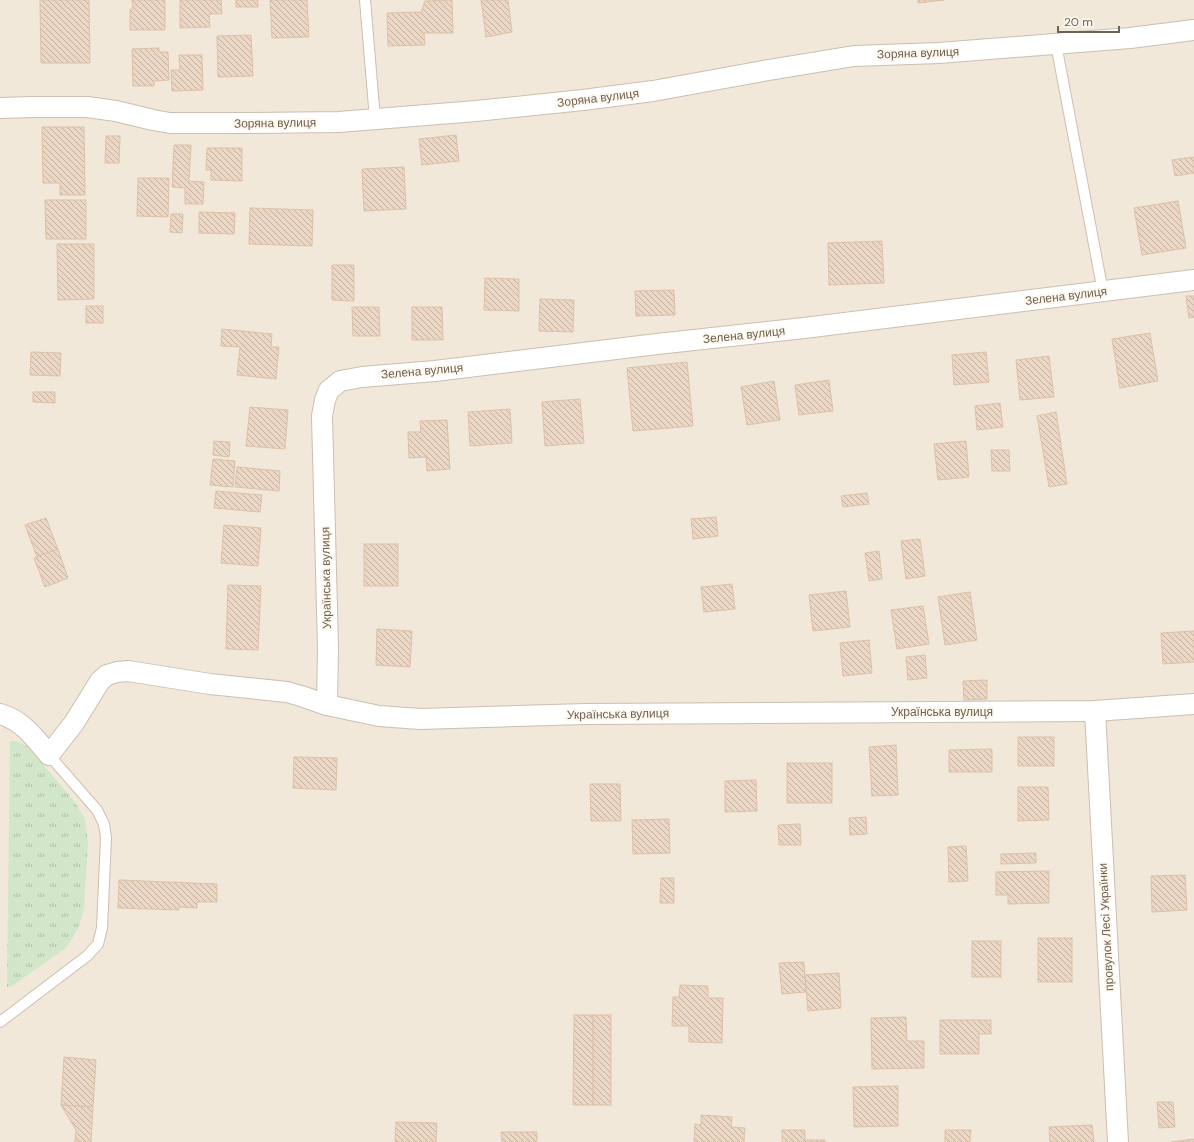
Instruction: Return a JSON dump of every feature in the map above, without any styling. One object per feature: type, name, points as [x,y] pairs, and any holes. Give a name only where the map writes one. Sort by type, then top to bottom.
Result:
[{"type":"street","name":"Зоряна вулиця","points":[[0,108],[33,106],[87,107],[116,111],[153,120],[170,122],[296,123],[375,119],[597,99],[854,56],[939,54],[1130,38],[1194,30]]},
{"type":"street","name":"Зелена вулиця","points":[[322,421],[323,405],[329,390],[336,384],[348,379],[442,370],[812,327],[1194,280]]},
{"type":"street","name":"Українська вулиця","points":[[322,421],[328,648],[327,706],[379,716],[420,719],[594,714],[1095,711],[1194,704]]},
{"type":"street","points":[[0,714],[15,720],[24,726],[49,754],[74,723],[100,681],[108,675],[117,672],[128,671],[210,684],[287,692],[327,706]]},
{"type":"street","name":"провулок Лесі Українки","points":[[1095,711],[1118,1142]]},
{"type":"lane","points":[[365,0],[375,119]]},
{"type":"lane","points":[[1056,44],[1103,292]]},
{"type":"lane","points":[[0,1022],[88,956],[98,944],[102,928],[106,838],[104,824],[96,810],[49,754]]},
{"type":"shaded area","points":[[0,0],[1194,0],[1194,1142],[0,1142]]},
{"type":"green space","points":[[10,741],[19,742],[27,746],[75,802],[85,819],[88,842],[84,909],[79,926],[69,944],[63,950],[12,986],[7,987]]},
{"type":"building","points":[[40,0],[89,0],[90,63],[41,63]]},
{"type":"building","points":[[132,0],[165,0],[165,30],[130,30],[130,9],[133,9]]},
{"type":"building","points":[[180,0],[221,0],[222,14],[209,14],[210,27],[180,28]]},
{"type":"building","points":[[236,0],[258,0],[258,7],[236,7]]},
{"type":"building","points":[[270,0],[307,0],[309,37],[272,38]]},
{"type":"building","points":[[452,0],[453,33],[424,33],[425,45],[388,46],[387,13],[421,12],[425,1]]},
{"type":"building","points":[[481,0],[508,0],[512,32],[486,37]]},
{"type":"building","points":[[918,0],[944,0],[918,3]]},
{"type":"building","points":[[251,35],[253,76],[218,77],[217,36]]},
{"type":"building","points":[[159,48],[159,52],[168,52],[169,80],[154,81],[154,86],[133,86],[132,49]]},
{"type":"building","points":[[179,55],[202,55],[203,90],[172,91],[171,70],[180,70]]},
{"type":"building","points":[[42,127],[84,127],[85,195],[60,195],[60,183],[43,183]]},
{"type":"building","points":[[456,135],[459,161],[422,165],[419,139]]},
{"type":"building","points":[[106,136],[120,136],[119,163],[105,163]]},
{"type":"building","points":[[174,145],[191,145],[189,181],[204,182],[203,204],[185,204],[185,188],[172,187]]},
{"type":"building","points":[[207,148],[242,148],[242,181],[211,180],[211,170],[206,170]]},
{"type":"building","points":[[1194,157],[1194,173],[1175,176],[1172,160]]},
{"type":"building","points":[[404,167],[406,209],[364,211],[362,169]]},
{"type":"building","points":[[138,178],[169,178],[168,217],[137,216]]},
{"type":"building","points":[[45,200],[86,200],[86,239],[46,239]]},
{"type":"building","points":[[1178,201],[1186,248],[1142,255],[1134,208]]},
{"type":"building","points":[[250,208],[313,210],[312,246],[249,244]]},
{"type":"building","points":[[199,212],[235,213],[234,234],[199,233]]},
{"type":"building","points":[[171,214],[183,214],[182,233],[170,232]]},
{"type":"building","points":[[882,241],[884,283],[829,285],[828,243]]},
{"type":"building","points":[[57,244],[94,244],[94,299],[58,300]]},
{"type":"building","points":[[332,265],[354,265],[354,301],[332,300]]},
{"type":"building","points":[[485,278],[519,279],[519,311],[484,310]]},
{"type":"building","points":[[674,290],[675,315],[636,316],[635,291]]},
{"type":"building","points":[[1186,296],[1194,296],[1194,317],[1189,318]]},
{"type":"building","points":[[540,299],[574,300],[573,332],[539,331]]},
{"type":"building","points":[[86,306],[103,306],[103,323],[86,323]]},
{"type":"building","points":[[352,307],[379,307],[380,336],[353,336]]},
{"type":"building","points":[[412,307],[442,307],[443,340],[412,340]]},
{"type":"building","points":[[222,329],[272,334],[271,347],[279,347],[276,379],[237,375],[240,347],[221,346]]},
{"type":"building","points":[[1150,333],[1158,381],[1120,388],[1112,339]]},
{"type":"building","points":[[31,352],[61,353],[60,376],[30,375]]},
{"type":"building","points":[[986,352],[989,382],[954,385],[952,355]]},
{"type":"building","points":[[1049,356],[1054,397],[1020,400],[1016,360]]},
{"type":"building","points":[[687,362],[693,426],[633,431],[627,368]]},
{"type":"building","points":[[829,380],[833,411],[799,415],[795,385]]},
{"type":"building","points":[[774,381],[780,420],[747,425],[741,387]]},
{"type":"building","points":[[33,392],[55,392],[55,403],[33,402]]},
{"type":"building","points":[[580,399],[584,443],[545,446],[542,402]]},
{"type":"building","points":[[1000,403],[1003,427],[977,430],[975,406]]},
{"type":"building","points":[[250,407],[288,410],[285,449],[246,446]]},
{"type":"building","points":[[510,409],[512,443],[470,446],[468,412]]},
{"type":"building","points":[[1056,412],[1067,484],[1049,487],[1037,416]]},
{"type":"building","points":[[447,420],[450,469],[427,471],[426,457],[409,458],[408,432],[421,432],[420,421]]},
{"type":"building","points":[[214,441],[230,442],[229,457],[213,455]]},
{"type":"building","points":[[966,441],[969,477],[938,480],[934,444]]},
{"type":"building","points":[[991,450],[1009,450],[1010,471],[992,471]]},
{"type":"building","points":[[213,459],[235,461],[233,487],[210,485]]},
{"type":"building","points":[[237,467],[280,471],[279,491],[235,487]]},
{"type":"building","points":[[216,491],[262,495],[260,512],[214,508]]},
{"type":"building","points":[[867,493],[869,504],[843,507],[841,496]]},
{"type":"building","points":[[716,517],[718,536],[693,539],[691,519]]},
{"type":"building","points":[[46,518],[58,549],[37,557],[25,525]]},
{"type":"building","points":[[224,525],[261,528],[258,566],[221,563]]},
{"type":"building","points":[[920,539],[925,576],[906,579],[901,541]]},
{"type":"building","points":[[364,544],[398,544],[398,586],[364,586]]},
{"type":"building","points":[[58,549],[68,578],[45,587],[34,558]]},
{"type":"building","points":[[879,551],[882,579],[869,581],[865,553]]},
{"type":"building","points":[[732,584],[735,609],[704,612],[701,587]]},
{"type":"building","points":[[228,585],[261,586],[258,650],[226,649]]},
{"type":"building","points":[[846,591],[850,627],[813,631],[809,595]]},
{"type":"building","points":[[970,592],[977,640],[945,645],[938,597]]},
{"type":"building","points":[[923,606],[929,644],[897,649],[891,610]]},
{"type":"building","points":[[377,629],[412,631],[410,667],[376,665]]},
{"type":"building","points":[[1194,631],[1194,662],[1163,664],[1161,633]]},
{"type":"building","points":[[869,640],[872,673],[843,676],[840,643]]},
{"type":"building","points":[[925,655],[927,678],[908,680],[906,657]]},
{"type":"building","points":[[987,680],[987,699],[964,700],[963,681]]},
{"type":"building","points":[[1018,737],[1054,737],[1054,766],[1018,766]]},
{"type":"building","points":[[896,745],[898,795],[872,796],[869,747]]},
{"type":"building","points":[[992,749],[992,772],[949,772],[949,750]]},
{"type":"building","points":[[294,757],[337,758],[336,790],[293,788]]},
{"type":"building","points":[[787,763],[832,763],[832,803],[787,803]]},
{"type":"building","points":[[756,780],[757,811],[725,812],[725,781]]},
{"type":"building","points":[[590,784],[620,784],[621,821],[591,821]]},
{"type":"building","points":[[1018,787],[1048,787],[1049,820],[1018,821]]},
{"type":"building","points":[[866,817],[867,834],[850,835],[849,818]]},
{"type":"building","points":[[669,819],[670,853],[633,854],[632,820]]},
{"type":"building","points":[[800,824],[801,845],[779,845],[778,825]]},
{"type":"building","points":[[966,846],[968,881],[949,882],[948,847]]},
{"type":"building","points":[[1036,853],[1036,863],[1001,864],[1001,854]]},
{"type":"building","points":[[1049,871],[1049,903],[1008,904],[1008,895],[996,895],[996,872]]},
{"type":"building","points":[[1185,875],[1187,910],[1152,912],[1151,876]]},
{"type":"building","points":[[661,878],[674,878],[674,903],[660,903]]},
{"type":"building","points":[[119,880],[217,884],[217,902],[197,902],[197,908],[179,907],[179,910],[118,908]]},
{"type":"building","points":[[1038,938],[1072,938],[1072,982],[1038,982]]},
{"type":"building","points":[[972,941],[1001,941],[1001,977],[972,977]]},
{"type":"building","points":[[804,962],[806,992],[782,994],[779,963]]},
{"type":"building","points":[[839,973],[841,1008],[808,1011],[805,975]]},
{"type":"building","points":[[680,985],[708,986],[708,998],[723,998],[722,1043],[689,1042],[689,1026],[672,1026],[673,997],[679,997]]},
{"type":"building","points":[[574,1015],[593,1015],[593,1105],[573,1105]]},
{"type":"building","points":[[593,1015],[611,1015],[611,1105],[593,1105]]},
{"type":"building","points":[[906,1017],[907,1041],[924,1041],[924,1068],[872,1069],[871,1018]]},
{"type":"building","points":[[940,1020],[991,1020],[991,1034],[979,1034],[979,1054],[940,1054]]},
{"type":"building","points":[[64,1057],[96,1060],[93,1107],[61,1105]]},
{"type":"building","points":[[898,1086],[898,1126],[854,1127],[853,1087]]},
{"type":"building","points":[[1157,1102],[1173,1102],[1175,1127],[1159,1128]]},
{"type":"building","points":[[61,1105],[93,1107],[91,1142],[75,1142],[76,1130]]},
{"type":"building","points":[[701,1115],[732,1117],[731,1127],[745,1128],[744,1142],[694,1142],[695,1124],[701,1125]]},
{"type":"building","points":[[396,1122],[437,1123],[436,1142],[395,1142]]},
{"type":"building","points":[[1092,1125],[1094,1142],[1050,1142],[1049,1127]]},
{"type":"building","points":[[782,1130],[805,1130],[805,1140],[825,1140],[825,1142],[782,1142]]},
{"type":"building","points":[[945,1130],[971,1130],[970,1142],[945,1142]]},
{"type":"building","points":[[501,1132],[537,1132],[537,1142],[502,1142]]},
{"type":"building","points":[[1194,1139],[1194,1142],[1171,1142]]}]
